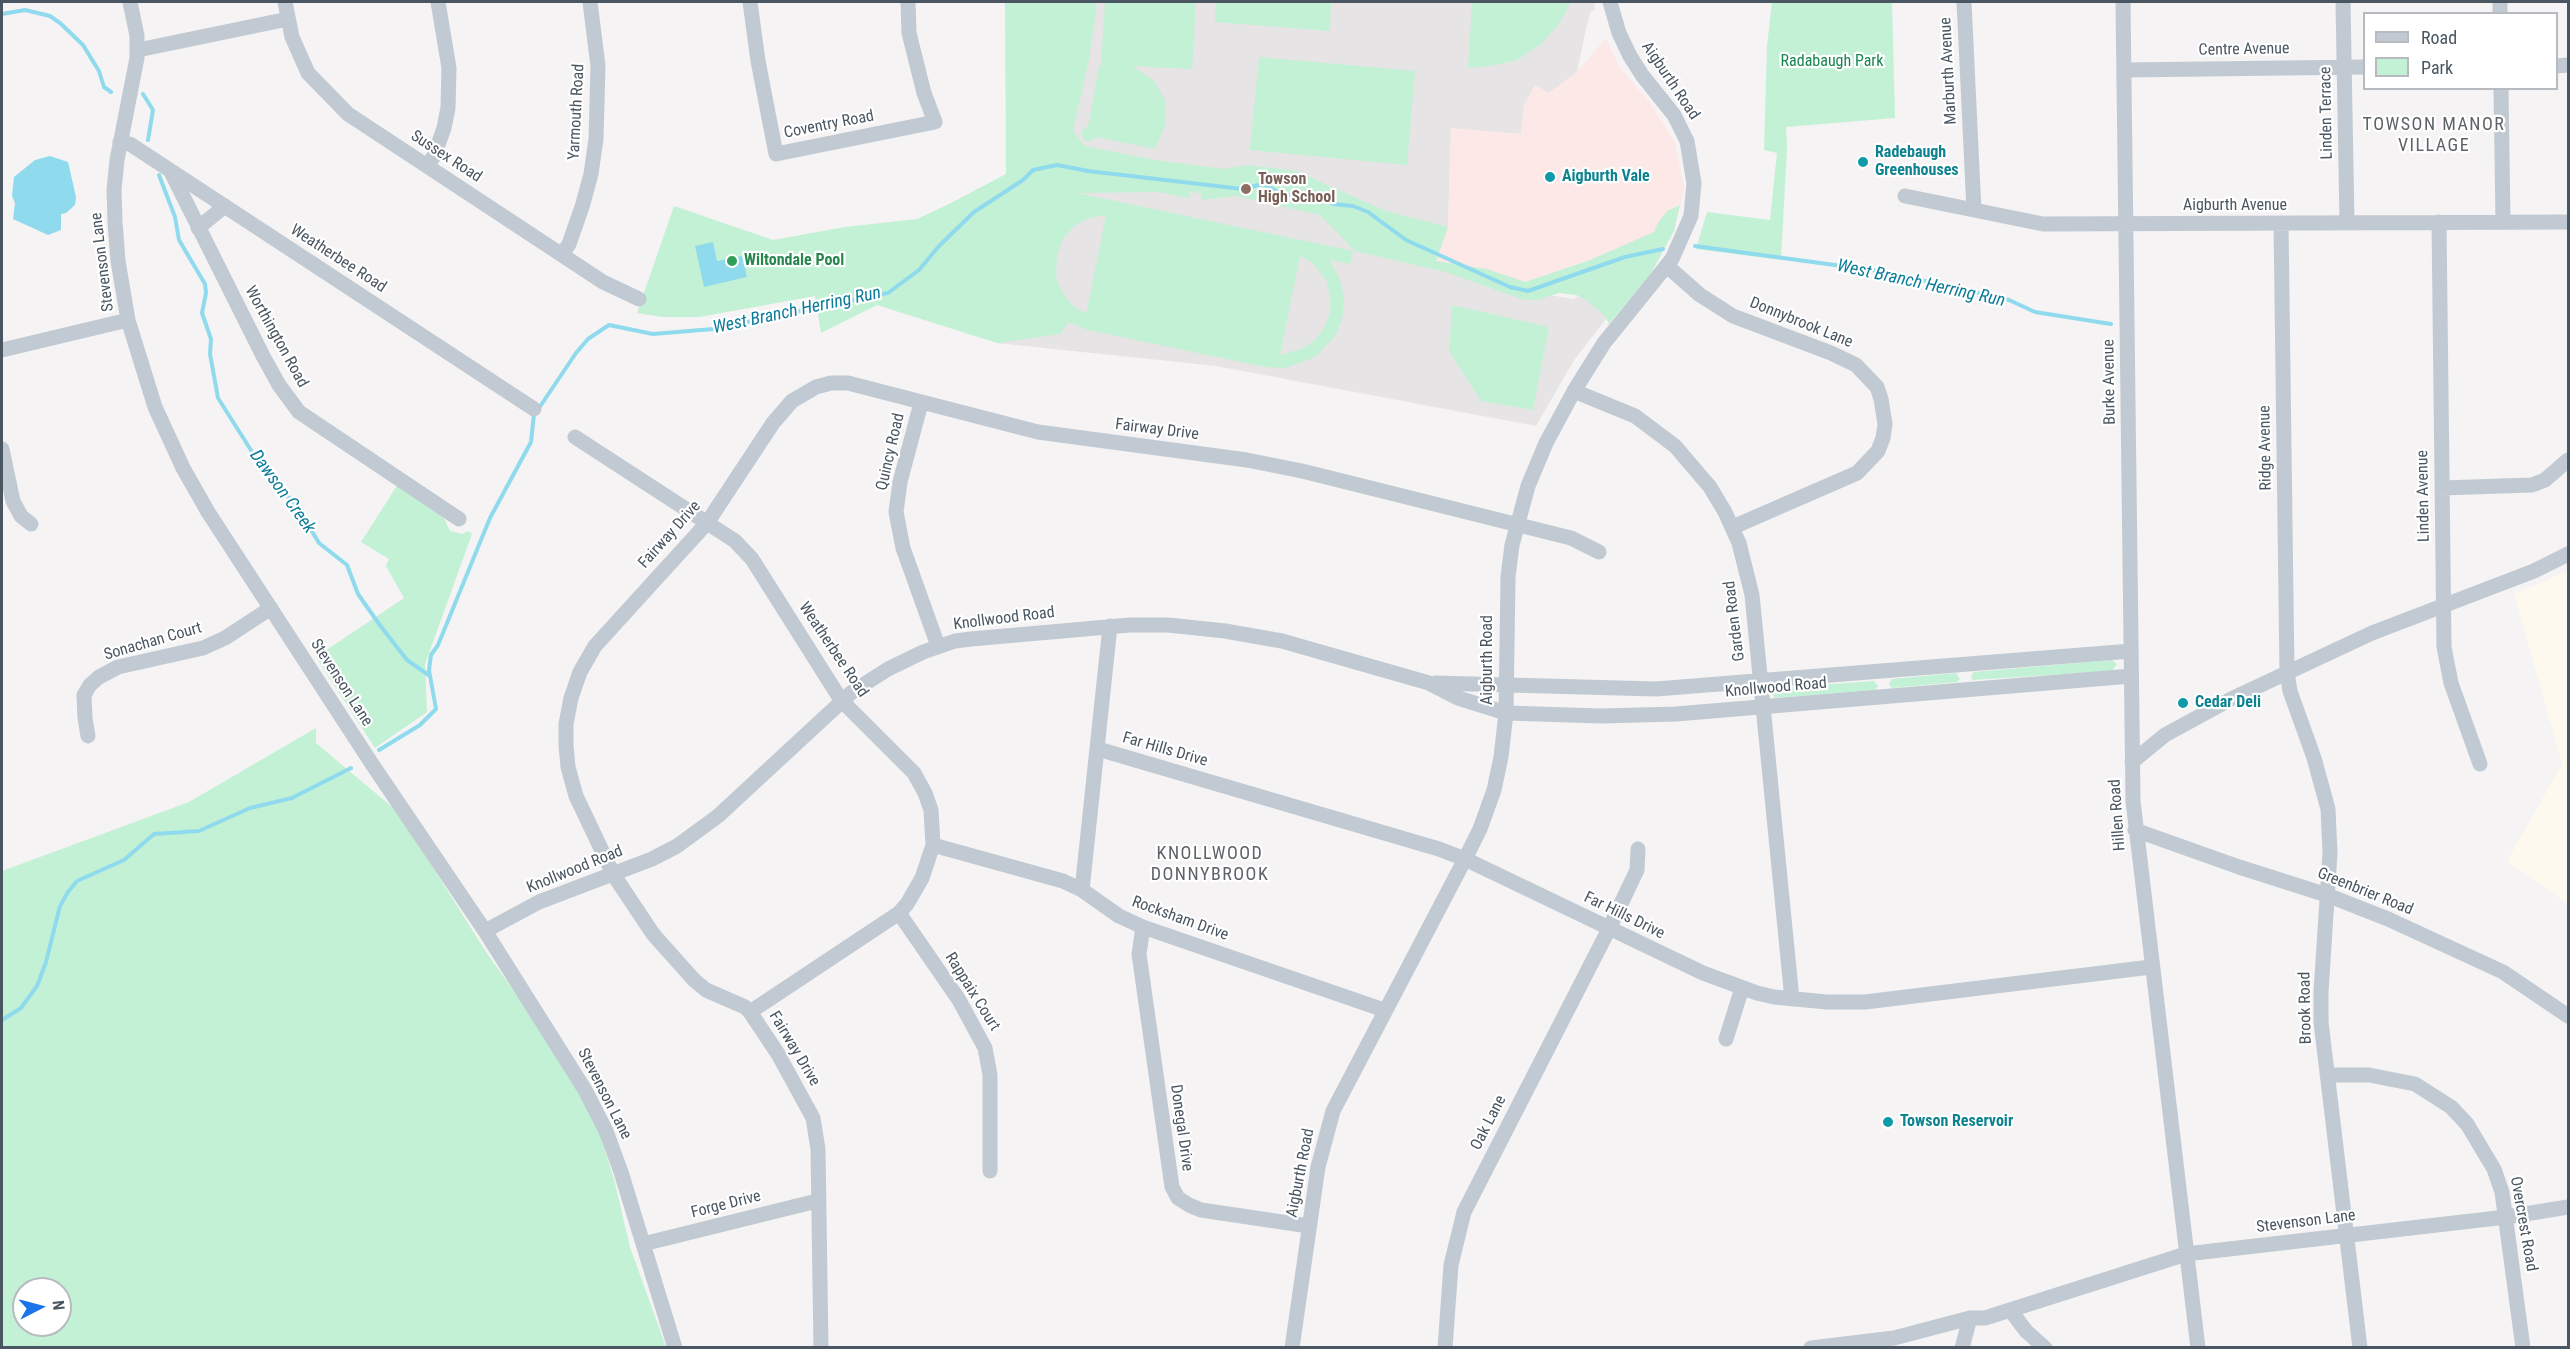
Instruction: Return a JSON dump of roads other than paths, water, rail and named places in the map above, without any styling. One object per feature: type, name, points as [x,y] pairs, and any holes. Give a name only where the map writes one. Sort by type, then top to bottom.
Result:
[{"type":"street","name":"Stevenson Lane","points":[[130,2],[138,50],[133,88],[120,142],[114,190],[114,213],[118,261],[128,320],[148,390],[173,447],[208,512],[485,931],[571,1066],[596,1110],[617,1162],[675,1347]]},
{"type":"street","name":"Sussex Road","points":[[285,2],[295,44],[308,73],[323,91],[348,114],[603,282],[639,299]]},
{"type":"street","points":[[427,166],[434,156],[444,128],[448,99],[449,68],[438,2]]},
{"type":"street","name":"Yarmouth Road","points":[[562,255],[569,244],[582,207],[591,174],[596,139],[598,66],[590,2]]},
{"type":"street","name":"Coventry Road","points":[[750,2],[758,61],[776,154],[935,122],[924,93],[909,33],[908,2]]},
{"type":"street","name":"Aigburth Road","points":[[1292,1347],[1318,1167],[1333,1111],[1465,859],[1480,829],[1494,790],[1501,757],[1506,713],[1507,588],[1517,525],[1536,465],[1574,391],[1604,343],[1667,266],[1677,251],[1691,216],[1695,195],[1692,161],[1687,141],[1679,124],[1642,75],[1625,47],[1610,2]]},
{"type":"street","name":"Marburth Avenue","points":[[1964,2],[1974,210]]},
{"type":"street","name":"Burke Avenue","points":[[2123,2],[2132,762]]},
{"type":"street","name":"Linden Terrace","points":[[2343,2],[2347,223]]},
{"type":"street","points":[[138,50],[288,19]]},
{"type":"street","name":"Centre Avenue","points":[[2124,70],[2363,67]]},
{"type":"street","points":[[2501,90],[2503,222]]},
{"type":"street","name":"Weatherbee Road","points":[[120,142],[130,144],[534,409]]},
{"type":"street","name":"Worthington Road","points":[[170,170],[279,385],[299,412],[459,519]]},
{"type":"street","name":"Aigburth Avenue","points":[[1905,196],[2043,224],[2568,222]]},
{"type":"street","points":[[198,228],[225,206]]},
{"type":"street","name":"Linden Avenue","points":[[2439,222],[2443,604],[2447,664],[2480,764]]},
{"type":"street","name":"Ridge Avenue","points":[[2281,223],[2287,672]]},
{"type":"street","name":"Donnybrook Lane","points":[[1667,266],[1700,295],[1733,316],[1832,353],[1856,365],[1872,381],[1881,399],[1883,438],[1878,451],[1857,473],[1732,527]]},
{"type":"street","points":[[2,350],[128,320]]},
{"type":"street","name":"Fairway Drive","points":[[821,1347],[817,1137],[813,1118],[778,1053],[750,1012],[745,1007],[706,990],[694,980],[653,934],[613,874],[576,796],[568,767],[566,724],[571,698],[580,672],[595,646],[707,523],[773,423],[802,393],[831,383],[848,382],[1038,432],[1247,460],[1572,538],[1599,552]]},
{"type":"street","name":"Garden Road","points":[[1574,391],[1627,412],[1667,438],[1703,476],[1732,527],[1749,577],[1792,999]]},
{"type":"street","name":"Quincy Road","points":[[921,403],[900,482],[897,512],[903,548],[938,646]]},
{"type":"street","name":"Weatherbee Road","points":[[574,437],[735,541],[752,559],[841,700],[921,783],[931,810],[933,845],[922,878],[914,894],[899,913],[750,1012]]},
{"type":"street","points":[[2,449],[13,501],[21,516],[31,524]]},
{"type":"street","points":[[2442,488],[2532,485],[2545,480],[2568,460]]},
{"type":"street","name":"Hillen Road","points":[[2198,1347],[2135,830],[2132,762],[2165,735],[2187,721],[2287,672],[2372,633],[2534,571],[2568,554]]},
{"type":"street","name":"Sonachan Court","points":[[88,736],[84,695],[99,677],[118,667],[169,658],[202,648],[225,638],[271,608]]},
{"type":"street","name":"Knollwood Road","points":[[485,931],[539,902],[663,854],[701,830],[841,700],[878,675],[938,646],[970,639],[1110,626],[1168,625],[1255,636],[1429,683],[1506,687],[1656,689],[2131,651]]},
{"type":"street","points":[[1082,890],[1110,626]]},
{"type":"street","name":"Brook Road","points":[[2287,672],[2290,691],[2314,758],[2328,809],[2330,853],[2321,1010],[2360,1347]]},
{"type":"street","name":"Knollwood Road","points":[[1429,683],[1458,698],[1506,713],[1641,715],[1763,708],[2131,676]]},
{"type":"street","name":"Far Hills Drive","points":[[1098,749],[1414,841],[1465,859],[1703,973],[1742,988],[1792,999],[1865,1002],[2151,967]]},
{"type":"street","name":"Greenbrier Road","points":[[2135,830],[2327,895],[2388,919],[2503,972],[2568,1016]]},
{"type":"street","name":"Rocksham Drive","points":[[933,845],[1063,881],[1082,890],[1119,916],[1143,927],[1384,1010]]},
{"type":"street","name":"Oak Lane","points":[[1445,1347],[1450,1265],[1464,1212],[1609,929],[1637,870],[1638,849]]},
{"type":"street","name":"Rappaix Court","points":[[899,913],[959,1000],[985,1048],[990,1075],[990,1171]]},
{"type":"street","name":"Donegal Drive","points":[[1143,927],[1139,954],[1172,1187],[1178,1198],[1201,1210],[1309,1226]]},
{"type":"street","points":[[1726,1039],[1742,988]]},
{"type":"street","name":"Overcrest Road","points":[[2327,1075],[2369,1075],[2405,1082],[2434,1094],[2451,1107],[2467,1124],[2494,1169],[2502,1192],[2523,1347]]},
{"type":"street","name":"Forge Drive","points":[[643,1244],[817,1201]]},
{"type":"street","name":"Stevenson Lane","points":[[1811,1347],[1894,1338],[1970,1318],[2011,1311],[2052,1295],[2186,1254],[2506,1217],[2568,1207]]},
{"type":"street","name":"Stevenson Lane","points":[[1970,1318],[1983,1311],[2028,1298],[2052,1295]]},
{"type":"street","points":[[2011,1311],[2026,1330],[2045,1347]]},
{"type":"street","points":[[1962,1347],[1970,1318]]},
{"type":"water","points":[[50,156],[68,162],[76,197],[75,205],[66,213],[61,214],[61,230],[48,235],[13,219],[15,203],[12,196],[14,177],[35,160]]},
{"type":"water","name":"Wiltondale Pool","points":[[713,242],[717,261],[742,256],[747,277],[704,287],[695,246]]},
{"type":"waterway","name":"Dawson Creek","points":[[2,14],[25,10],[50,16],[60,23],[83,45],[99,71],[104,87],[111,92]]},
{"type":"waterway","name":"Dawson Creek","points":[[143,94],[153,110],[148,140]]},
{"type":"waterway","name":"West Branch Herring Run","points":[[539,408],[576,353],[588,339],[609,325],[653,334],[713,329],[888,293],[919,270],[939,246],[974,212],[1023,180],[1033,170],[1057,165],[1088,171],[1242,189],[1263,184],[1283,195],[1318,194],[1333,204],[1353,206],[1368,212],[1406,240],[1510,287],[1528,291],[1625,257],[1663,249]]},
{"type":"waterway","name":"Dawson Creek","points":[[159,175],[175,217],[179,240],[205,284],[206,293],[202,313],[211,339],[210,354],[218,398],[266,474],[296,505],[319,543],[347,565],[358,594],[379,624],[407,660],[430,676]]},
{"type":"waterway","name":"West Branch Herring Run","points":[[1695,246],[1886,272],[2009,300],[2035,312],[2111,324]]},
{"type":"waterway","name":"West Branch Herring Run","points":[[379,750],[420,725],[436,709],[429,670],[431,655],[438,645],[490,518],[531,442],[534,414]]},
{"type":"waterway","name":"West Branch Herring Run","points":[[2,1020],[21,1008],[37,986],[46,962],[60,906],[77,881],[124,860],[154,834],[199,831],[250,808],[292,798],[351,768]]},
{"type":"place","name":"Radebaugh Greenhouses","points":[[1863,162]]},
{"type":"place","name":"Aigburth Vale","points":[[1550,177]]},
{"type":"place","name":"Towson High School","points":[[1246,189]]},
{"type":"place","name":"Wiltondale Pool","points":[[732,261]]},
{"type":"place","name":"Cedar Deli","points":[[2183,703]]},
{"type":"place","name":"Towson Reservoir","points":[[1888,1122]]},
{"type":"district","name":"TOWSON MANOR VILLAGE","points":[[2434,135]]},
{"type":"district","name":"KNOLLWOOD DONNYBROOK","points":[[1210,864]]},
{"type":"park label","name":"Radabaugh Park","points":[[1832,62]]}]
